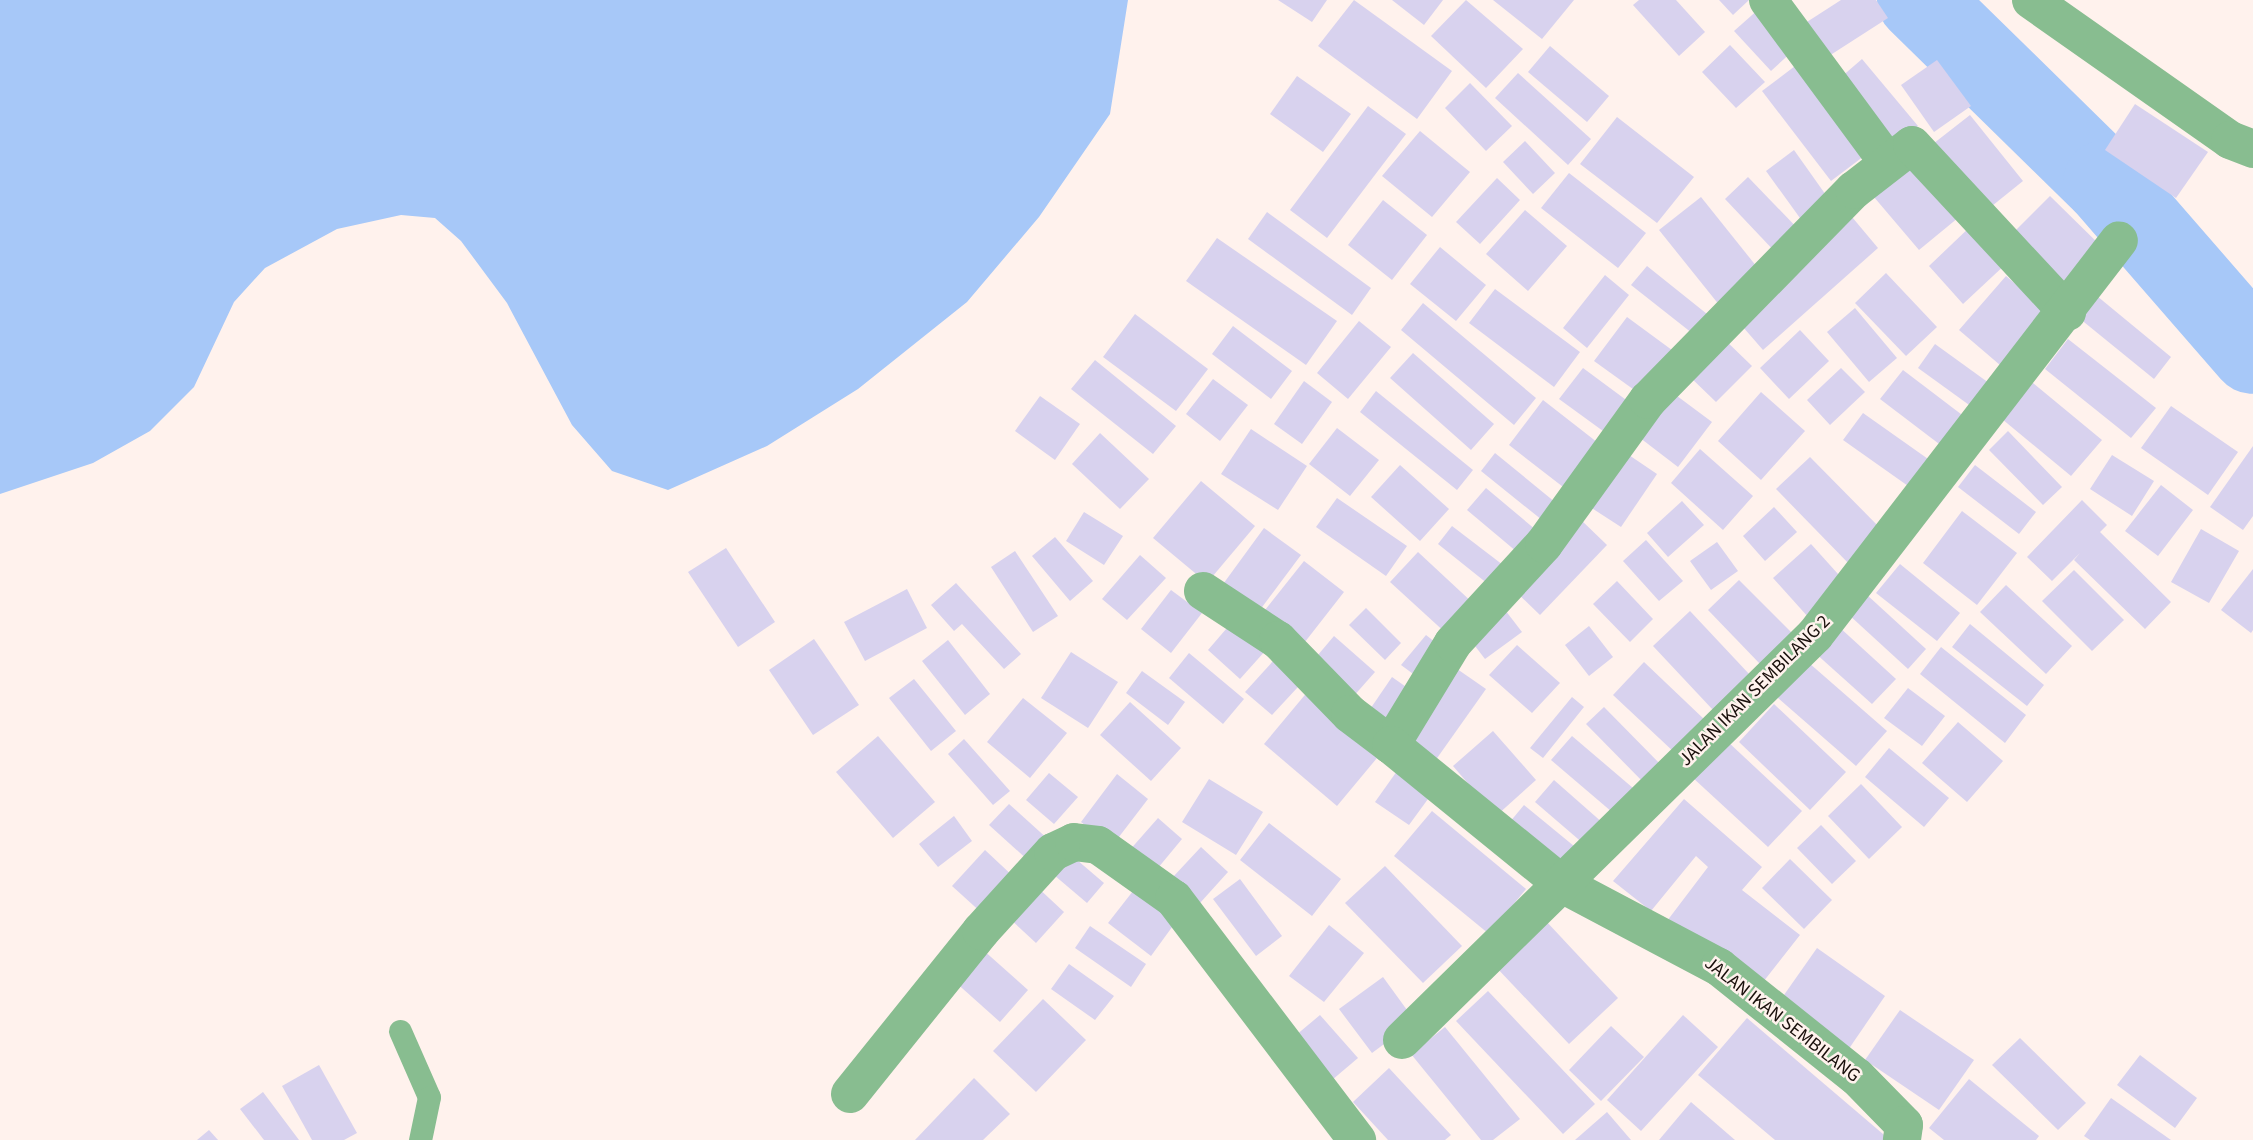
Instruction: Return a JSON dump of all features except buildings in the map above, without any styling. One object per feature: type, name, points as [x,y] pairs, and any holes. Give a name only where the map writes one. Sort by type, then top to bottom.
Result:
[{"type":"street","points":[[1768,0],[1888,163]]},
{"type":"street","points":[[2031,0],[2230,140],[2253,149]]},
{"type":"street","points":[[1391,745],[1453,642],[1544,544],[1648,400],[1888,163],[1912,145],[1923,152],[2067,312]]},
{"type":"street","name":"JALAN IKAN SEMBILANG 2","points":[[1402,1040],[1815,635],[2067,312],[2119,240]]},
{"type":"street","points":[[1203,591],[1278,640],[1350,714],[1562,884]]},
{"type":"street","points":[[850,1094],[981,931],[1053,852],[1074,842],[1098,845],[1174,899],[1357,1140]]},
{"type":"street","name":"JALAN IKAN SEMBILANG","points":[[1562,884],[1719,967],[1857,1077],[1904,1125],[1902,1140]]},
{"type":"lane","points":[[400,1031],[429,1097],[420,1140]]},
{"type":"water","points":[[0,0],[1128,0],[1110,114],[1039,217],[967,302],[858,389],[767,446],[668,490],[612,471],[572,425],[507,303],[461,241],[435,218],[401,215],[337,229],[265,268],[234,302],[194,387],[150,431],[93,463],[0,494]]},
{"type":"waterway","points":[[1919,0],[2105,182],[2253,352]]}]
